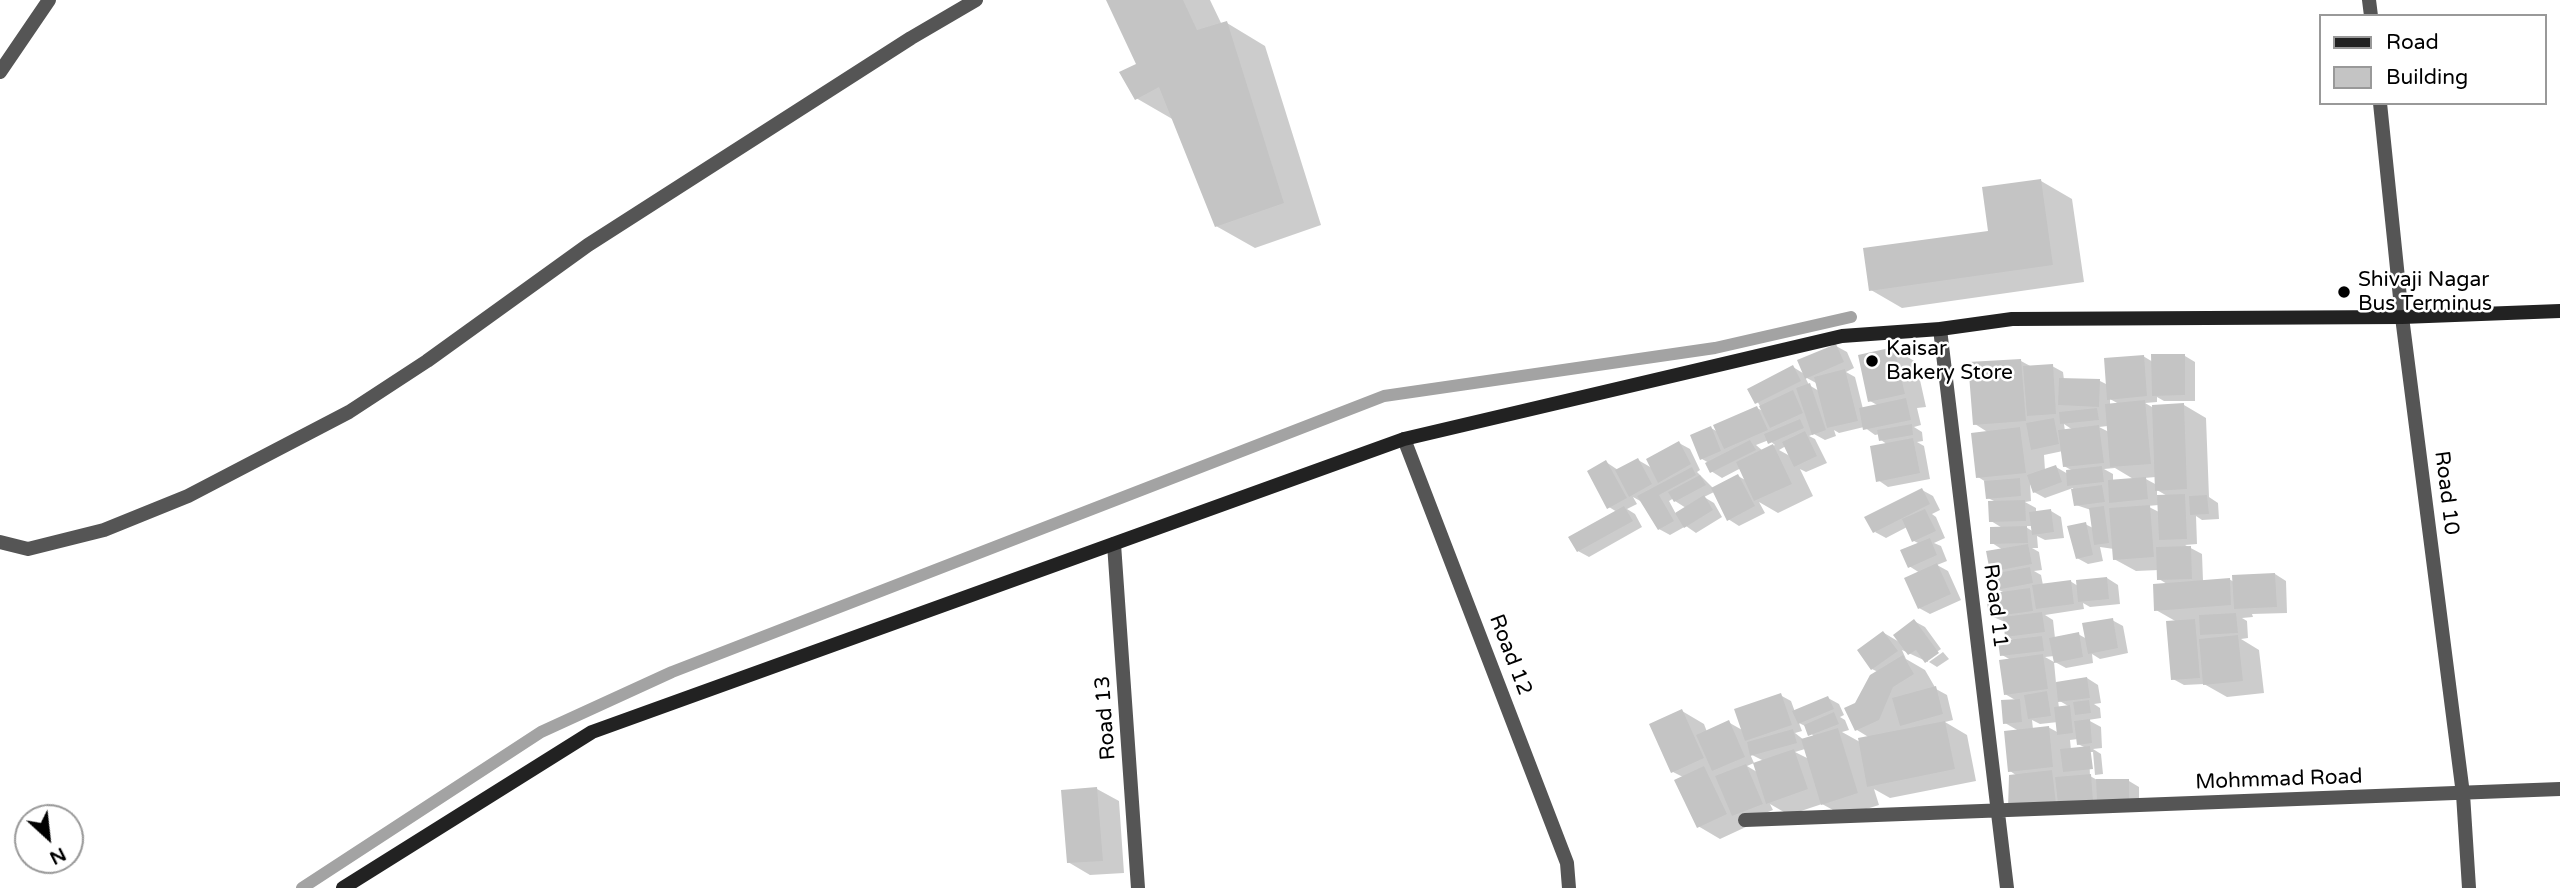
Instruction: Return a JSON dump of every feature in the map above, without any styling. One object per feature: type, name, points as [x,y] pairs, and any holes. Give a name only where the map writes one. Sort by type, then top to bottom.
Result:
[{"type":"street","points":[[0,72],[49,0]]},
{"type":"street","points":[[0,542],[28,549],[104,530],[188,496],[349,412],[427,361],[588,244],[911,38],[976,0]]},
{"type":"street","name":"Road 10","points":[[2380,105],[2402,317],[2463,794],[2469,888]]},
{"type":"street","points":[[343,888],[592,732],[1404,439],[1842,336],[1940,329],[2012,319],[2402,317],[2560,311]]},
{"type":"street","name":"Road 11","points":[[1940,329],[2007,888]]},
{"type":"street","name":"Road 12","points":[[1404,439],[1567,863],[1569,888]]},
{"type":"street","name":"Road 13","points":[[1114,544],[1138,888]]},
{"type":"street","name":"Mohmmad Road","points":[[1745,820],[1999,813],[2560,789]]},
{"type":"building","points":[[1106,0],[1183,0],[1197,30],[1227,21],[1284,203],[1215,227],[1159,87],[1135,100],[1119,72],[1136,64]]},
{"type":"building","points":[[2041,179],[2053,265],[1869,291],[1863,248],[1988,231],[1982,187]]},
{"type":"building","points":[[1836,344],[1844,362],[1805,379],[1797,360]]},
{"type":"building","points":[[1894,347],[1905,394],[1868,402],[1858,355]]},
{"type":"building","points":[[2151,354],[2185,354],[2185,395],[2152,396]]},
{"type":"building","points":[[2144,355],[2147,396],[2107,400],[2104,358]]},
{"type":"building","points":[[2021,359],[2026,421],[1973,425],[1968,362]]},
{"type":"building","points":[[2053,364],[2056,414],[2027,416],[2023,366]]},
{"type":"building","points":[[1793,365],[1801,381],[1755,404],[1747,389]]},
{"type":"building","points":[[1845,369],[1858,421],[1827,428],[1814,377]]},
{"type":"building","points":[[2059,378],[2100,379],[2099,407],[2058,405]]},
{"type":"building","points":[[1810,383],[1826,430],[1812,435],[1796,388]]},
{"type":"building","points":[[1793,390],[1803,413],[1770,428],[1759,406]]},
{"type":"building","points":[[1906,398],[1911,420],[1863,430],[1859,408]]},
{"type":"building","points":[[2145,400],[2151,464],[2110,467],[2105,404]]},
{"type":"building","points":[[2184,403],[2187,489],[2155,491],[2152,405]]},
{"type":"building","points":[[1757,406],[1768,430],[1724,449],[1713,425]]},
{"type":"building","points":[[2097,408],[2099,420],[2060,424],[2059,412]]},
{"type":"building","points":[[2054,418],[2059,444],[2031,450],[2026,423]]},
{"type":"building","points":[[1800,419],[1804,428],[1768,444],[1764,434]]},
{"type":"building","points":[[1912,424],[1913,435],[1879,441],[1877,430]]},
{"type":"building","points":[[2099,425],[2104,463],[2063,467],[2058,430]]},
{"type":"building","points":[[1711,426],[1721,451],[1700,460],[1690,435]]},
{"type":"building","points":[[2020,427],[2026,473],[1976,478],[1971,433]]},
{"type":"building","points":[[1805,431],[1817,456],[1794,467],[1782,442]]},
{"type":"building","points":[[1913,438],[1920,473],[1876,482],[1870,446]]},
{"type":"building","points":[[1750,440],[1756,450],[1710,473],[1705,463]]},
{"type":"building","points":[[1679,441],[1691,464],[1658,483],[1646,459]]},
{"type":"building","points":[[1773,444],[1792,484],[1754,501],[1736,462]]},
{"type":"building","points":[[1638,458],[1652,484],[1629,497],[1615,470]]},
{"type":"building","points":[[1606,460],[1627,498],[1607,509],[1587,471]]},
{"type":"building","points":[[2056,465],[2062,482],[2033,493],[2027,475]]},
{"type":"building","points":[[2102,466],[2104,482],[2067,486],[2066,470]]},
{"type":"building","points":[[1692,467],[1696,475],[1659,495],[1674,521],[1658,530],[1637,496]]},
{"type":"building","points":[[1738,474],[1755,506],[1727,521],[1711,488]]},
{"type":"building","points":[[1700,475],[1706,485],[1674,502],[1668,492]]},
{"type":"building","points":[[2146,477],[2148,499],[2109,503],[2108,480]]},
{"type":"building","points":[[2020,478],[2021,496],[1986,499],[1984,481]]},
{"type":"building","points":[[2102,485],[2105,502],[2074,506],[2071,489]]},
{"type":"building","points":[[1922,488],[1930,504],[1873,533],[1864,517]]},
{"type":"building","points":[[2185,494],[2187,539],[2159,540],[2157,495]]},
{"type":"building","points":[[1704,495],[1713,510],[1684,528],[1675,513]]},
{"type":"building","points":[[2207,495],[2209,514],[2190,515],[2189,496]]},
{"type":"building","points":[[2025,500],[2026,521],[1989,522],[1988,501]]},
{"type":"building","points":[[2150,505],[2154,557],[2113,560],[2109,508]]},
{"type":"building","points":[[1624,506],[1633,521],[1577,552],[1568,537]]},
{"type":"building","points":[[2104,506],[2109,543],[2094,545],[2089,508]]},
{"type":"building","points":[[1925,509],[1936,531],[1912,542],[1902,519]]},
{"type":"building","points":[[2051,509],[2054,532],[2032,535],[2029,512]]},
{"type":"building","points":[[2086,522],[2093,555],[2076,559],[2067,526]]},
{"type":"building","points":[[2027,526],[2028,543],[1990,544],[1990,527]]},
{"type":"building","points":[[1930,538],[1937,555],[1908,568],[1900,550]]},
{"type":"building","points":[[2028,544],[2032,564],[1990,572],[1986,551]]},
{"type":"building","points":[[2191,546],[2192,579],[2157,580],[2156,547]]},
{"type":"building","points":[[1937,563],[1951,594],[1918,609],[1904,578]]},
{"type":"building","points":[[2030,567],[2033,583],[1996,590],[1992,574]]},
{"type":"building","points":[[2275,573],[2277,607],[2234,609],[2232,575]]},
{"type":"building","points":[[2107,577],[2109,599],[2078,602],[2076,580]]},
{"type":"building","points":[[2230,578],[2231,605],[2154,611],[2153,584]]},
{"type":"building","points":[[2071,580],[2074,604],[2036,609],[2032,585]]},
{"type":"building","points":[[2030,588],[2033,611],[1989,617],[1986,594]]},
{"type":"building","points":[[2042,612],[2045,632],[2005,637],[2003,617]]},
{"type":"building","points":[[2236,613],[2238,633],[2200,635],[2199,615]]},
{"type":"building","points":[[2113,618],[2118,648],[2088,654],[2082,623]]},
{"type":"building","points":[[1914,619],[1939,653],[1925,663],[1916,650],[1908,655],[1893,635]]},
{"type":"building","points":[[2195,619],[2200,678],[2171,680],[2166,621]]},
{"type":"building","points":[[1883,631],[1898,651],[1871,670],[1857,650]]},
{"type":"building","points":[[2079,632],[2083,657],[2054,663],[2049,638]]},
{"type":"building","points":[[2238,635],[2243,681],[2203,685],[2199,639]]},
{"type":"building","points":[[2042,636],[2044,651],[2000,656],[1998,641]]},
{"type":"building","points":[[2043,654],[2048,689],[2004,695],[1999,660]]},
{"type":"building","points":[[1903,655],[1914,674],[1893,687],[1879,720],[1855,731],[1844,708],[1855,703],[1870,675]]},
{"type":"building","points":[[2087,677],[2090,698],[2058,702],[2056,682]]},
{"type":"building","points":[[1936,686],[1943,714],[1900,726],[1892,698]]},
{"type":"building","points":[[2047,691],[2051,716],[2028,719],[2024,695]]},
{"type":"building","points":[[1781,693],[1792,725],[1745,741],[1734,709]]},
{"type":"building","points":[[1828,696],[1834,709],[1798,724],[1792,711]]},
{"type":"building","points":[[2020,699],[2022,722],[2003,724],[2001,700]]},
{"type":"building","points":[[2089,700],[2091,713],[2075,715],[2073,702]]},
{"type":"building","points":[[2070,705],[2073,733],[2057,735],[2054,707]]},
{"type":"building","points":[[1682,709],[1704,758],[1671,773],[1649,724]]},
{"type":"building","points":[[1834,712],[1839,724],[1808,736],[1804,725]]},
{"type":"building","points":[[2090,719],[2092,743],[2077,745],[2074,721]]},
{"type":"building","points":[[1729,720],[1745,757],[1712,771],[1696,735]]},
{"type":"building","points":[[1945,721],[1955,769],[1867,787],[1858,738]]},
{"type":"building","points":[[2049,726],[2053,767],[2008,772],[2004,731]]},
{"type":"building","points":[[1838,728],[1858,793],[1821,805],[1801,739]]},
{"type":"building","points":[[1793,729],[1797,743],[1750,756],[1747,742]]},
{"type":"building","points":[[2090,746],[2093,769],[2063,772],[2060,749]]},
{"type":"building","points":[[1794,749],[1808,789],[1766,804],[1753,763]]},
{"type":"building","points":[[1746,764],[1763,804],[1732,816],[1715,776]]},
{"type":"building","points":[[1704,766],[1727,814],[1697,828],[1674,780]]},
{"type":"building","points":[[2052,770],[2056,804],[2008,810],[2009,775]]},
{"type":"building","points":[[2091,774],[2093,801],[2058,804],[2055,777]]},
{"type":"building","points":[[2096,779],[2129,779],[2129,800],[2097,801]]},
{"type":"building","points":[[1097,787],[1103,861],[1067,863],[1061,790]]},
{"type":"waterway","points":[[302,888],[541,732],[672,672],[1384,396],[1715,348],[1851,317]]},
{"type":"place","name":"Shivaji Nagar Bus Terminus","points":[[2344,292]]},
{"type":"place","name":"Kaisar Bakery Store","points":[[1872,361]]}]
